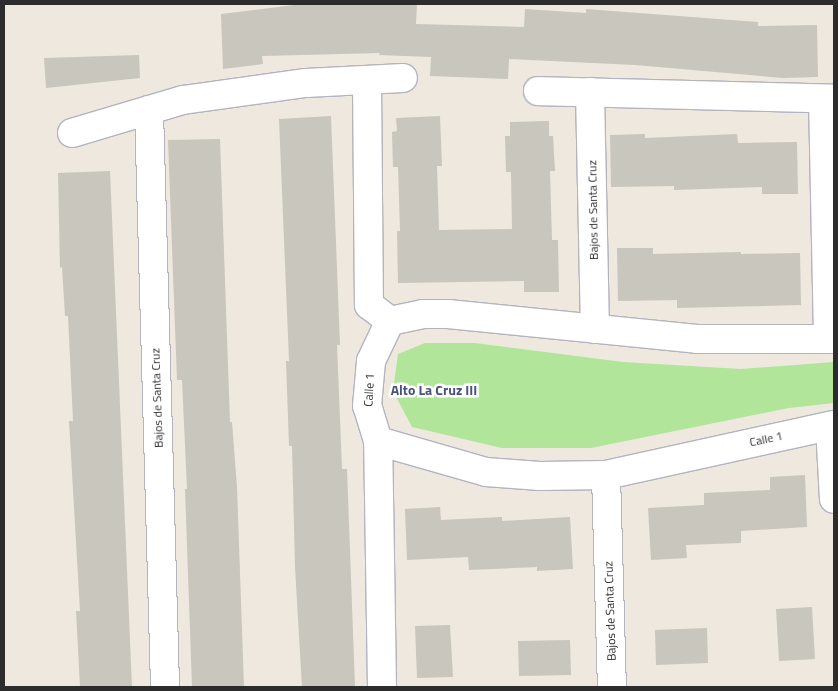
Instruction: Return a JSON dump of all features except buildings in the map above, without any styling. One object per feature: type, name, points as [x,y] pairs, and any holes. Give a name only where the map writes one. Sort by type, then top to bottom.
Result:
[{"type":"street","points":[[72,133],[183,100],[306,83],[403,78]]},
{"type":"street","points":[[366,80],[369,305],[390,321],[423,314],[448,314],[697,339],[831,339],[829,99],[538,90]]},
{"type":"street","name":"Bajos de Santa Cruz","points":[[590,92],[595,329]]},
{"type":"street","name":"Bajos de Santa Cruz","points":[[149,110],[165,687]]},
{"type":"street","name":"Calle 1","points":[[390,321],[371,361],[366,406],[378,441],[486,472],[540,476],[606,475],[832,426]]},
{"type":"street","points":[[832,426],[834,499]]},
{"type":"street","points":[[378,441],[382,687]]},
{"type":"street","name":"Bajos de Santa Cruz","points":[[606,475],[612,687]]},
{"type":"green space","points":[[425,343],[475,343],[623,362],[741,369],[834,362],[834,403],[789,408],[591,448],[502,448],[412,427],[393,391],[398,354]]},
{"type":"district","name":"Alto La Cruz III","points":[[434,390]]}]
